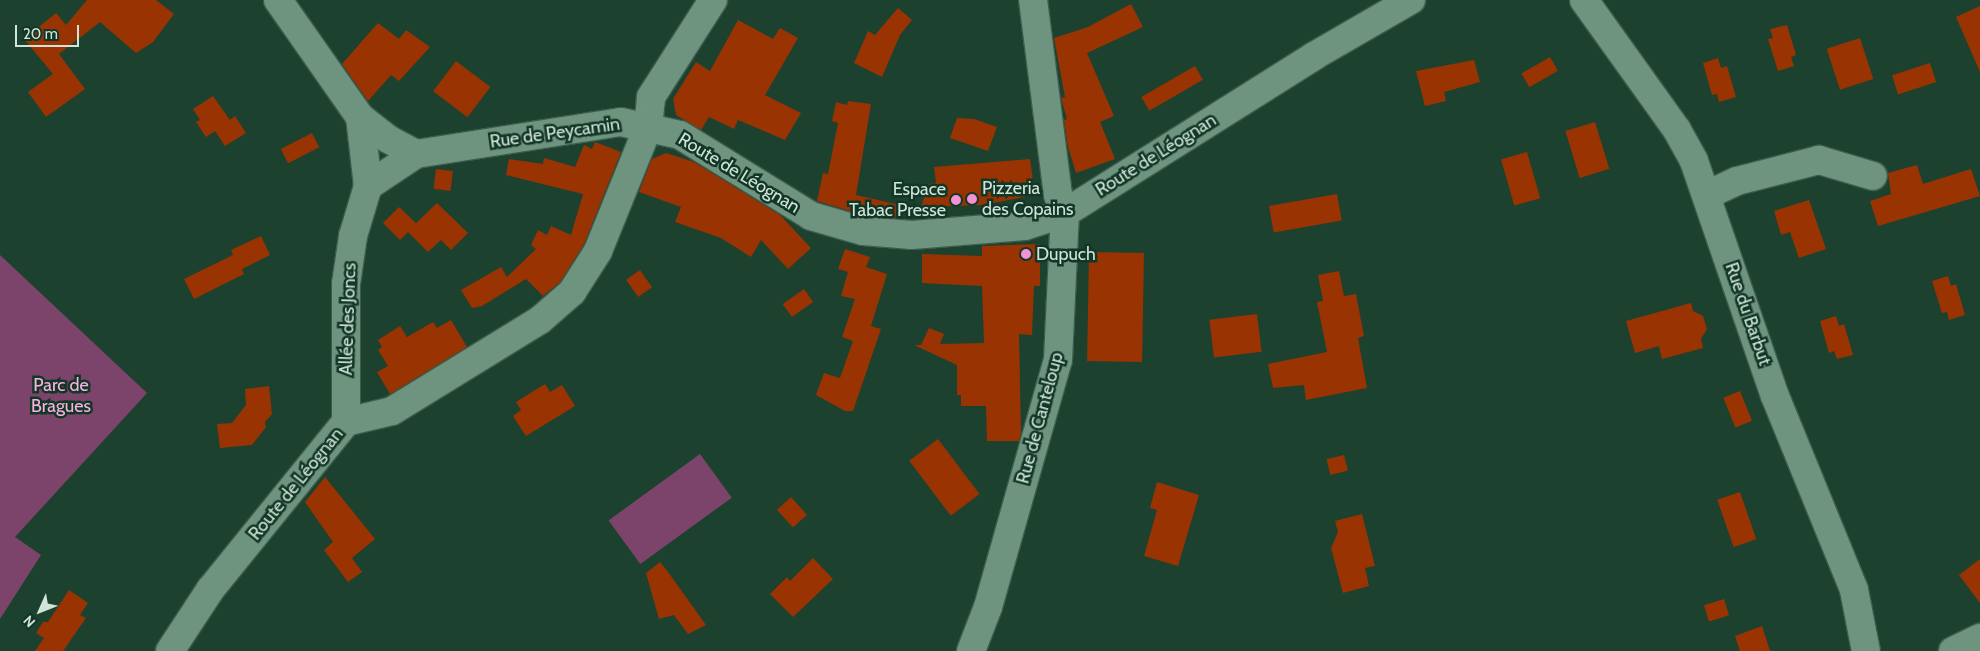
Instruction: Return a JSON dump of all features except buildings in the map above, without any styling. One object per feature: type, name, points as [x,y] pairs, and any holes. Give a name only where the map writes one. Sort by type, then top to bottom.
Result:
[{"type":"street","points":[[278,0],[360,116],[388,139],[416,154],[368,186],[360,116]]},
{"type":"street","points":[[648,127],[651,98],[713,0]]},
{"type":"street","name":"Rue de Canteloup","points":[[971,651],[988,607],[1058,360],[1065,213],[1058,195],[1032,0]]},
{"type":"street","name":"Route de Léognan","points":[[170,651],[210,590],[346,422],[392,412],[540,320],[572,292],[598,251],[648,127],[680,135],[811,216],[864,231],[912,235],[1025,226],[1065,213],[1314,56],[1411,0]]},
{"type":"street","name":"Rue du Barbut","points":[[1584,0],[1677,130],[1707,195],[1775,396],[1854,590],[1866,651]]},
{"type":"street","name":"Rue de Peycamin","points":[[416,154],[622,122],[648,127]]},
{"type":"street","points":[[1707,195],[1737,181],[1819,160],[1873,176]]},
{"type":"street","name":"Allée des Joncs","points":[[346,422],[346,284],[353,236],[368,186]]},
{"type":"street","points":[[1953,651],[1980,638]]},
{"type":"green space","name":"Parc de Bragues","points":[[0,255],[147,393],[15,537],[41,555],[0,619]]},
{"type":"green space","points":[[700,454],[732,498],[640,564],[609,520]]},
{"type":"place","name":"Pizzeria des Copains","points":[[972,199]]},
{"type":"place","name":"Espace Tabac Presse","points":[[956,200]]},
{"type":"place","name":"Dupuch","points":[[1026,254]]}]
